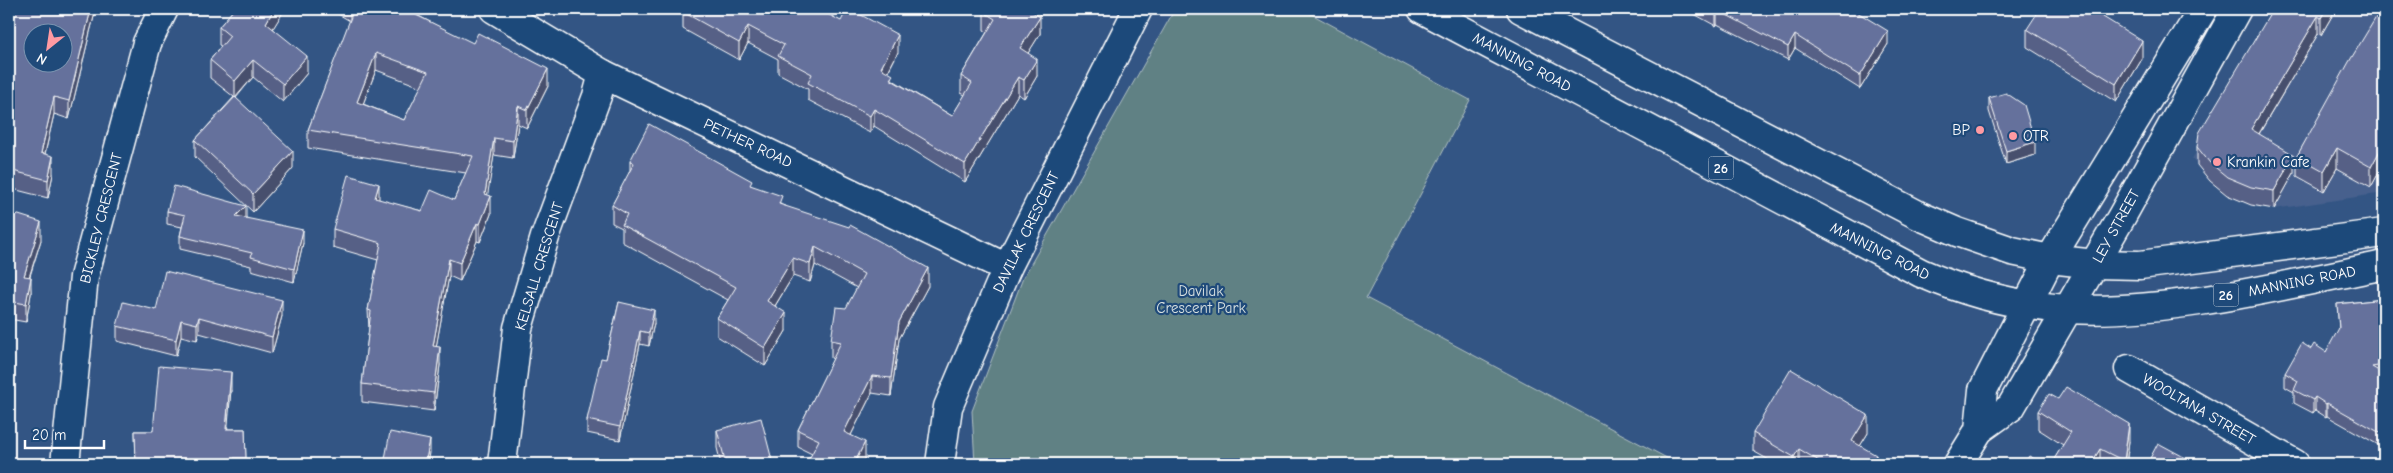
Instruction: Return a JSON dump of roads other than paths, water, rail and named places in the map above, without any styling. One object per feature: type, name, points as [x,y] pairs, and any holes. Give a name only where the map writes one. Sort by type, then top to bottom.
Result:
[{"type":"street","name":"BICKLEY CRESCENT","points":[[65,464],[84,277],[147,43],[164,9]]},
{"type":"street","name":"PETHER ROAD","points":[[494,9],[603,74],[1007,268]]},
{"type":"street","name":"DAVILAK CRESCENT","points":[[940,464],[948,408],[1007,268],[1138,9]]},
{"type":"street","name":"MANNING ROAD","points":[[1422,9],[1921,273],[1950,286],[1990,298],[2066,309],[2138,308],[2213,298],[2384,265]]},
{"type":"street","points":[[1521,9],[1920,216],[2002,248],[2050,259],[2095,264],[2140,265],[2384,233]]},
{"type":"street","name":"LEY STREET","points":[[1979,430],[1983,390],[2050,259],[2203,9]]},
{"type":"street","name":"LEY STREET","points":[[1958,464],[1979,430],[2011,407],[2066,309],[2095,264],[2237,9]]},
{"type":"street","name":"KELSALL CRESCENT","points":[[502,464],[518,328],[545,237],[597,96],[603,74]]},
{"type":"street","name":"WOOLTANA STREET","points":[[2129,369],[2295,464]]},
{"type":"place","name":"BP","points":[[1980,130]]},
{"type":"place","name":"OTR","points":[[2013,136]]},
{"type":"place","name":"Krankin Cafe","points":[[2217,162]]},
{"type":"park label","name":"Davilak Crescent Park","points":[[1201,300]]}]
